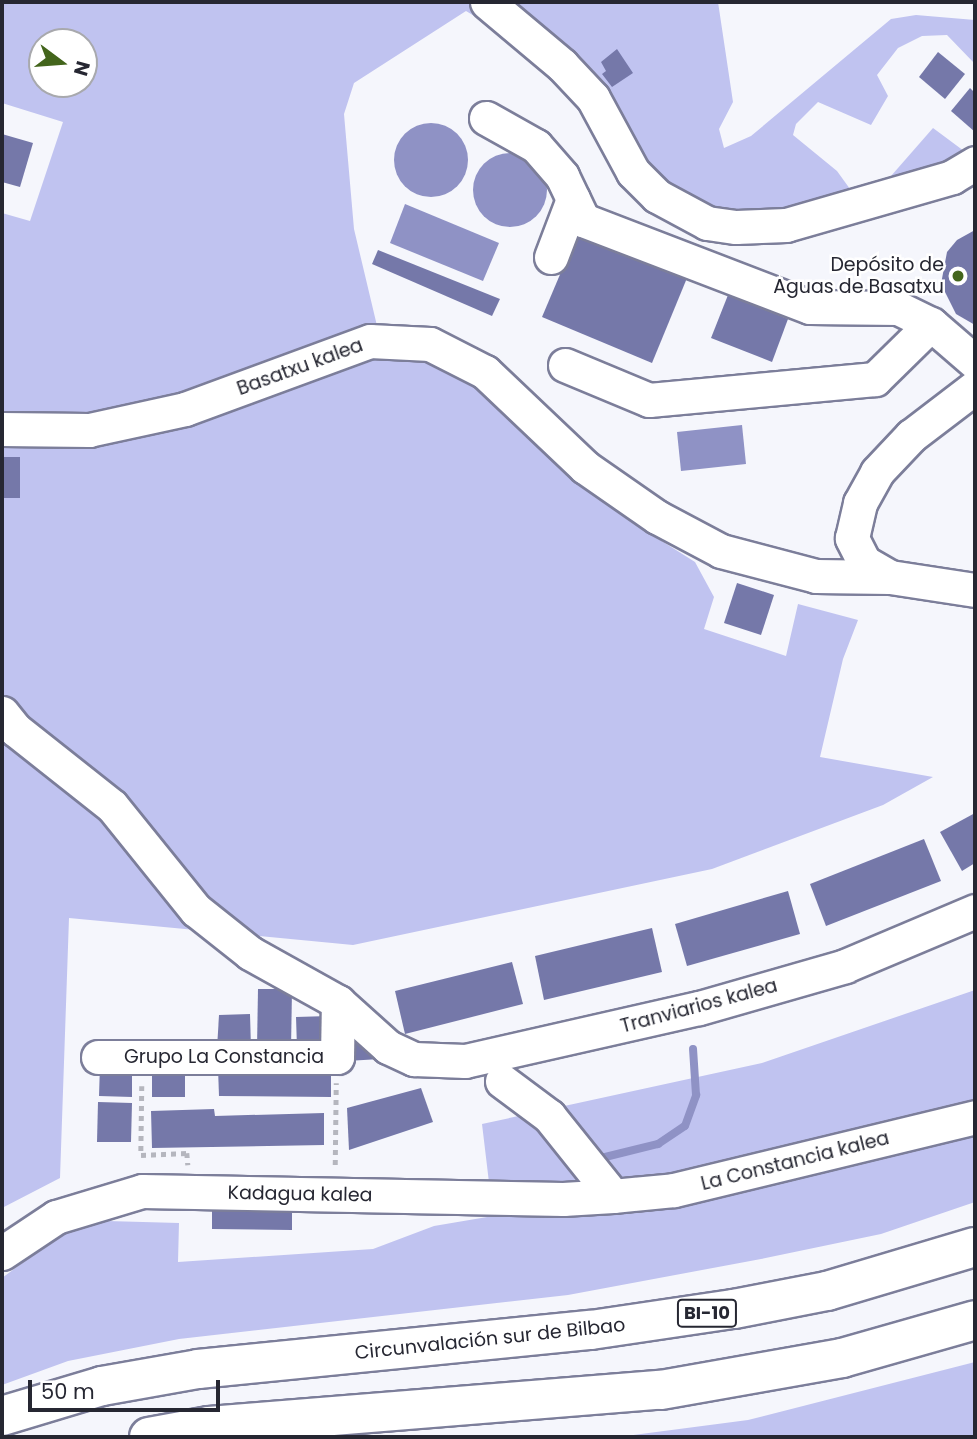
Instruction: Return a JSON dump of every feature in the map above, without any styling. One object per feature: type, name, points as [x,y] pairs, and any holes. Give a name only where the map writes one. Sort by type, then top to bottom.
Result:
[{"type":"highway","name":"Circunvalación sur de Bilbao","points":[[2,1416],[102,1387],[198,1369],[591,1330],[734,1309],[827,1291],[975,1247]]},
{"type":"highway","points":[[149,1437],[222,1425],[509,1404],[745,1377],[842,1358],[975,1320]]},
{"type":"street","points":[[487,2],[562,65],[593,98],[641,180],[657,196],[707,223],[736,227],[786,225],[952,177],[975,163]]},
{"type":"street","points":[[486,118],[536,146],[562,176],[583,220],[810,307],[916,317],[975,362]]},
{"type":"street","points":[[551,257],[573,199]]},
{"type":"street","points":[[565,365],[649,400],[876,379],[916,317]]},
{"type":"street","name":"Basatxu kalea","points":[[2,429],[89,430],[185,409],[370,341],[430,344],[485,372],[585,467],[657,517],[720,551],[816,576],[890,577],[975,590]]},
{"type":"street","points":[[890,577],[864,562],[852,538],[860,503],[877,472],[911,436],[975,387]]},
{"type":"street","name":"Basatxu kalea","points":[[785,568],[811,564],[852,538]]},
{"type":"street","points":[[2,713],[16,730],[112,806],[196,910],[250,953],[338,1002]]},
{"type":"street","name":"Tranviarios kalea","points":[[338,1002],[388,1047],[414,1059],[466,1061],[699,1008],[845,966],[975,911]]},
{"type":"street","name":"Grupo La Constancia","points":[[98,1057],[337,1057],[338,1002]]},
{"type":"street","points":[[502,1081],[549,1116],[613,1196]]},
{"type":"street","name":"La Constancia kalea","points":[[613,1196],[674,1191],[975,1116]]},
{"type":"street","name":"Kadagua kalea","points":[[2,1253],[56,1217],[142,1191],[613,1196]]},
{"type":"path","points":[[141,1155],[142,1057]]},
{"type":"path","points":[[334,1194],[337,1057]]},
{"type":"shaded area","points":[[2,2],[718,2],[733,102],[719,129],[724,148],[751,136],[891,19],[916,15],[975,20],[975,64],[947,35],[922,36],[898,48],[877,75],[888,96],[871,125],[818,102],[796,124],[793,135],[837,171],[850,189],[884,184],[933,128],[968,154],[793,217],[697,226],[536,53],[466,11],[354,83],[344,114],[354,229],[378,330],[143,411],[2,418],[2,213],[30,221],[63,122],[2,103]]},
{"type":"shaded area","points":[[431,123],[445,126],[457,134],[465,146],[468,160],[465,174],[457,186],[445,194],[431,197],[417,194],[405,186],[397,174],[394,160],[397,146],[405,134],[417,126]]},
{"type":"shaded area","points":[[510,153],[524,156],[536,164],[544,176],[547,190],[544,204],[536,216],[524,224],[510,227],[496,224],[484,216],[476,204],[473,190],[476,176],[484,164],[496,156]]},
{"type":"shaded area","points":[[405,204],[499,243],[483,281],[390,243]]},
{"type":"shaded area","points":[[363,357],[427,359],[467,375],[558,465],[630,521],[695,562],[714,597],[704,629],[786,656],[798,604],[858,620],[843,659],[820,757],[933,777],[883,805],[712,869],[353,945],[69,918],[60,1178],[2,1208],[2,439]]},
{"type":"shaded area","points":[[742,425],[746,464],[681,471],[677,432]]},
{"type":"shaded area","points":[[975,990],[975,1202],[881,1234],[761,1259],[568,1295],[179,1339],[68,1361],[2,1385],[2,1278],[64,1232],[107,1221],[179,1223],[178,1262],[373,1249],[434,1226],[493,1216],[482,1124],[762,1063]]},
{"type":"shaded area","points":[[975,1362],[975,1437],[618,1437],[748,1420]]},
{"type":"building","points":[[617,49],[633,73],[612,87],[602,74],[606,71],[601,62]]},
{"type":"building","points":[[938,52],[965,74],[945,99],[919,77]]},
{"type":"building","points":[[970,88],[975,93],[975,132],[951,111]]},
{"type":"building","points":[[2,134],[33,143],[20,187],[2,182]]},
{"type":"building","name":"Depósito de Aguas de Basatxu","points":[[975,230],[975,325],[956,314],[941,284],[947,252],[957,240]]},
{"type":"building","points":[[578,232],[687,278],[652,363],[542,317]]},
{"type":"building","points":[[378,250],[500,299],[492,316],[372,264]]},
{"type":"building","points":[[728,295],[788,319],[772,362],[711,338]]},
{"type":"building","points":[[2,457],[20,457],[20,498],[2,498]]},
{"type":"building","points":[[737,583],[774,595],[761,635],[724,623]]},
{"type":"building","points":[[975,813],[975,863],[962,871],[940,832]]},
{"type":"building","points":[[924,839],[941,881],[826,926],[810,884]]},
{"type":"building","points":[[788,891],[800,934],[687,966],[675,924]]},
{"type":"building","points":[[652,928],[662,972],[544,1000],[535,956]]},
{"type":"building","points":[[512,962],[523,1004],[405,1034],[395,991]]},
{"type":"building","points":[[258,989],[292,989],[291,1049],[257,1048]]},
{"type":"building","points":[[250,1014],[251,1048],[217,1049],[219,1015]]},
{"type":"building","points":[[329,1016],[331,1048],[297,1049],[296,1017]]},
{"type":"building","points":[[365,1039],[380,1059],[347,1061],[346,1041]]},
{"type":"building","points":[[100,1065],[132,1066],[132,1097],[99,1096]]},
{"type":"building","points":[[331,1065],[331,1097],[219,1096],[218,1068]]},
{"type":"building","points":[[152,1067],[185,1067],[185,1097],[152,1097]]},
{"type":"building","points":[[421,1088],[433,1122],[349,1150],[347,1108]]},
{"type":"building","points":[[98,1102],[132,1103],[131,1142],[97,1142]]},
{"type":"building","points":[[214,1109],[215,1116],[324,1113],[324,1145],[152,1148],[151,1111]]},
{"type":"building","points":[[212,1208],[292,1209],[292,1230],[212,1229]]},
{"type":"waterway","points":[[597,1159],[658,1144],[685,1126],[696,1095],[693,1049]]},
{"type":"place","name":"Depósito de Aguas de Basatxu","points":[[958,276]]}]
